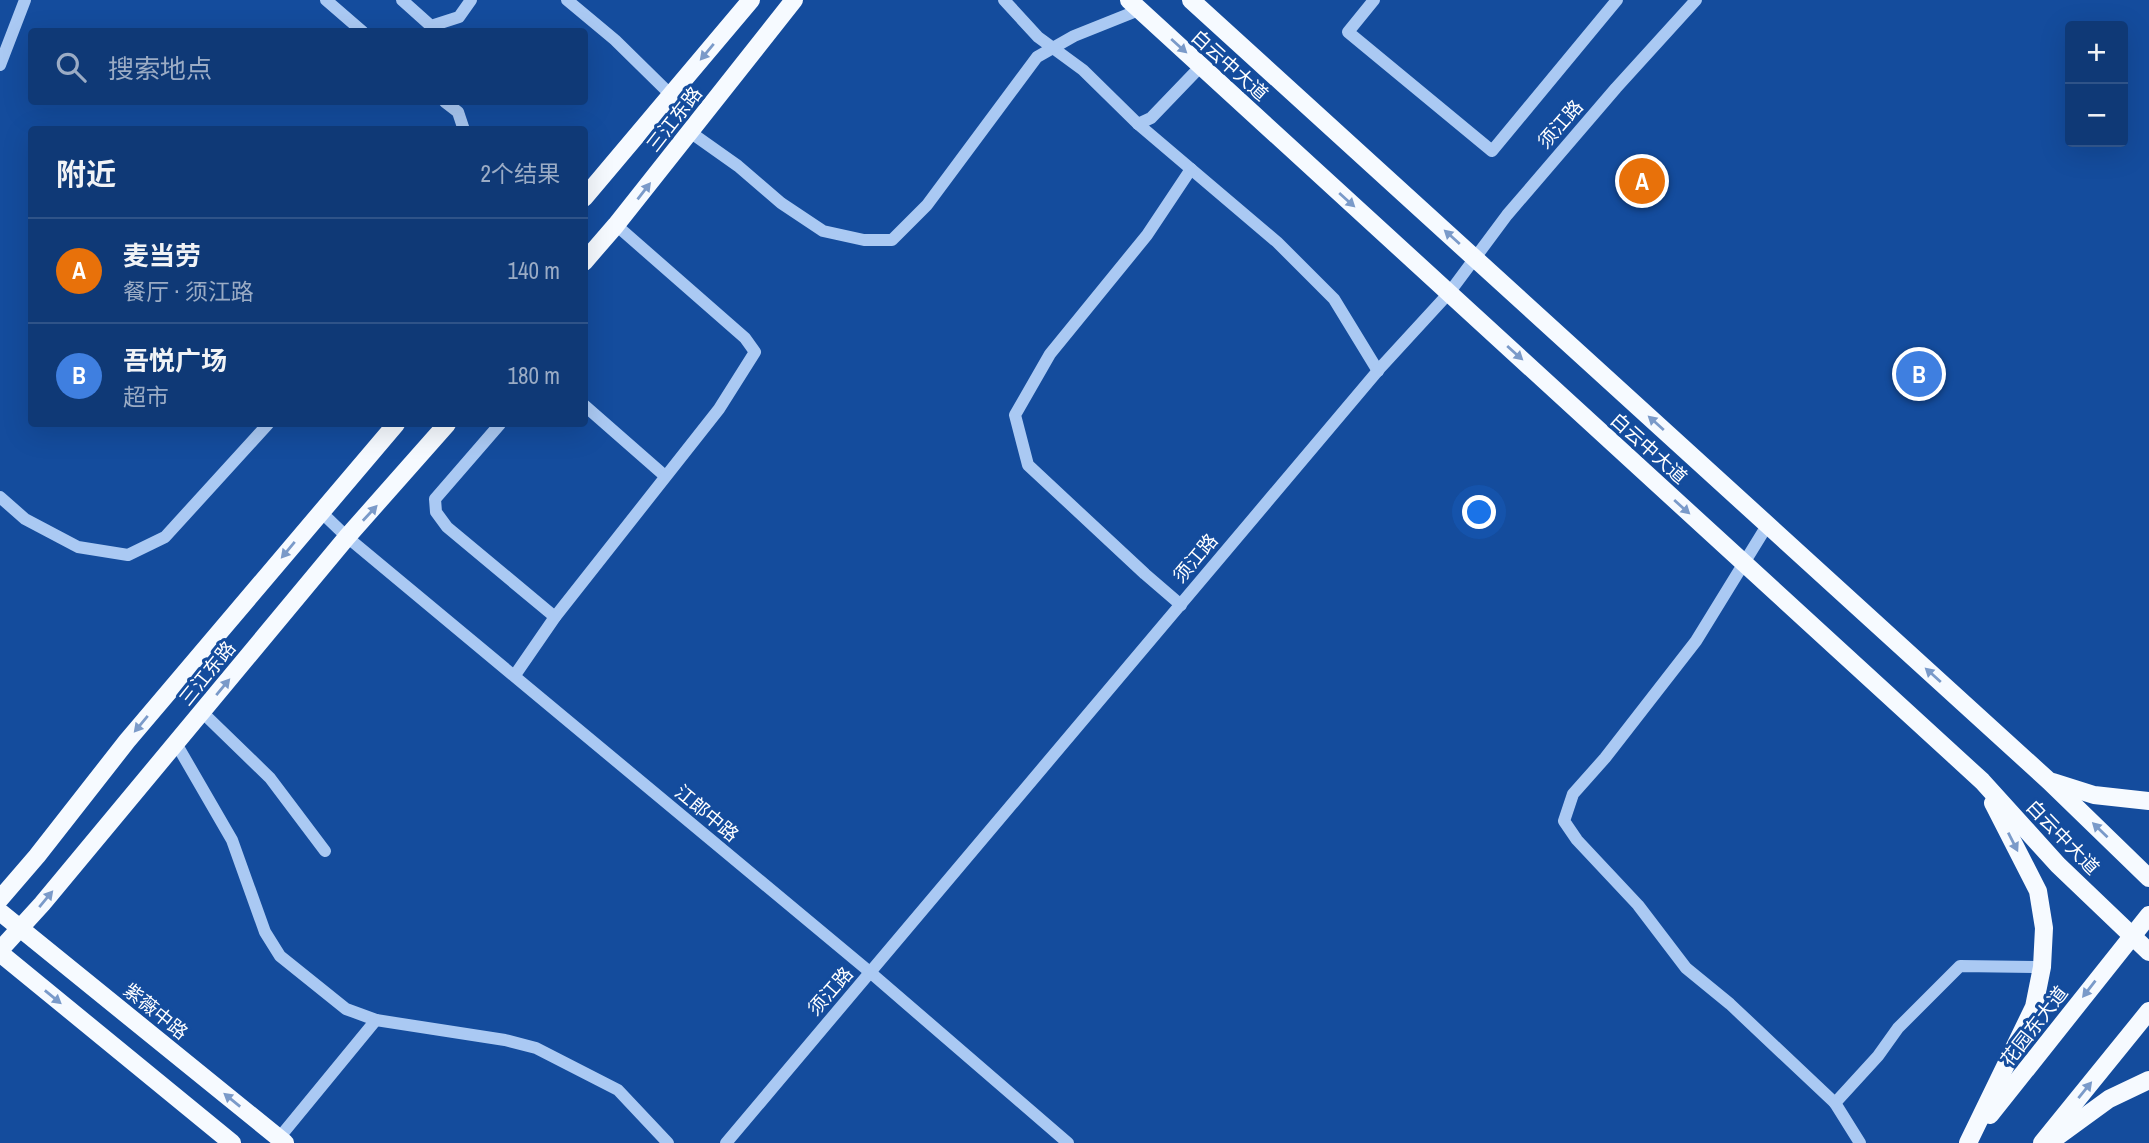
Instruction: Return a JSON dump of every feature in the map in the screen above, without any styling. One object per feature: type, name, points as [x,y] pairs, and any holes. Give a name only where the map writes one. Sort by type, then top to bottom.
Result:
[{"type":"main road","name":"三江东路","points":[[588,193],[751,0]]},
{"type":"main road","name":"三江东路","points":[[588,258],[617,225],[794,0]]},
{"type":"main road","name":"白云中大道","points":[[1191,0],[2049,781],[2149,878]]},
{"type":"main road","name":"白云中大道","points":[[1134,5],[1982,781],[2058,865],[2149,952]]},
{"type":"main road","name":"三江东路","points":[[0,898],[37,856],[127,741],[393,427]]},
{"type":"main road","name":"三江东路","points":[[0,951],[177,745],[347,537],[444,427]]},
{"type":"main road","points":[[1968,1143],[2034,1007],[2042,967],[2044,928],[2038,891],[1982,781]]},
{"type":"main road","points":[[2049,781],[2094,795],[2149,801]]},
{"type":"main road","name":"紫薇中路","points":[[0,912],[282,1141]]},
{"type":"main road","name":"花园东大道","points":[[1968,1143],[2149,915]]},
{"type":"main road","points":[[0,951],[232,1143]]},
{"type":"main road","points":[[2042,1143],[2149,1011]]},
{"type":"main road","points":[[2048,1143],[2109,1099],[2149,1080]]},
{"type":"street","points":[[0,65],[25,0]]},
{"type":"street","points":[[326,0],[358,28]]},
{"type":"street","points":[[402,0],[431,26],[459,17],[471,0]]},
{"type":"street","points":[[567,0],[615,40],[671,94]]},
{"type":"street","points":[[1004,0],[1038,37],[1083,70],[1138,124],[1277,242],[1334,299],[1378,371]]},
{"type":"street","points":[[1374,0],[1348,32],[1492,151],[1617,0]]},
{"type":"street","name":"须江路","points":[[726,1143],[1378,371],[1449,293],[1507,215],[1696,0]]},
{"type":"street","points":[[690,132],[738,166],[781,203],[823,231],[864,240],[892,240],[927,205],[1037,57],[1134,5]]},
{"type":"street","points":[[1138,124],[1150,118],[1201,66]]},
{"type":"street","points":[[449,105],[458,112],[463,126]]},
{"type":"street","points":[[1181,605],[1145,575],[1028,465],[1015,415],[1050,354],[1147,235],[1191,169]]},
{"type":"street","points":[[515,675],[555,617],[719,409],[755,352],[745,338],[617,225]]},
{"type":"street","points":[[588,409],[665,476]]},
{"type":"street","points":[[0,497],[25,519],[78,547],[128,555],[165,537],[265,427]]},
{"type":"street","points":[[497,427],[435,499],[436,512],[447,527],[555,617]]},
{"type":"street","name":"江郎中路","points":[[321,512],[347,537],[515,675],[702,835],[871,973],[1068,1143]]},
{"type":"street","points":[[1768,524],[1696,641],[1605,758],[1573,794],[1564,821],[1577,839],[1638,905],[1686,968],[1730,1004],[1835,1104],[1860,1143]]},
{"type":"street","points":[[202,712],[270,778],[325,851]]},
{"type":"street","points":[[177,745],[232,840],[265,932],[280,956],[346,1009],[376,1020],[505,1040],[537,1048],[618,1090],[668,1143]]},
{"type":"street","points":[[1835,1104],[1878,1056],[1898,1028],[1960,965],[2042,967]]},
{"type":"street","points":[[282,1141],[376,1020]]},
{"type":"place","name":"麦当劳","points":[[1642,181]]},
{"type":"place","name":"吾悦广场","points":[[1919,374]]}]
